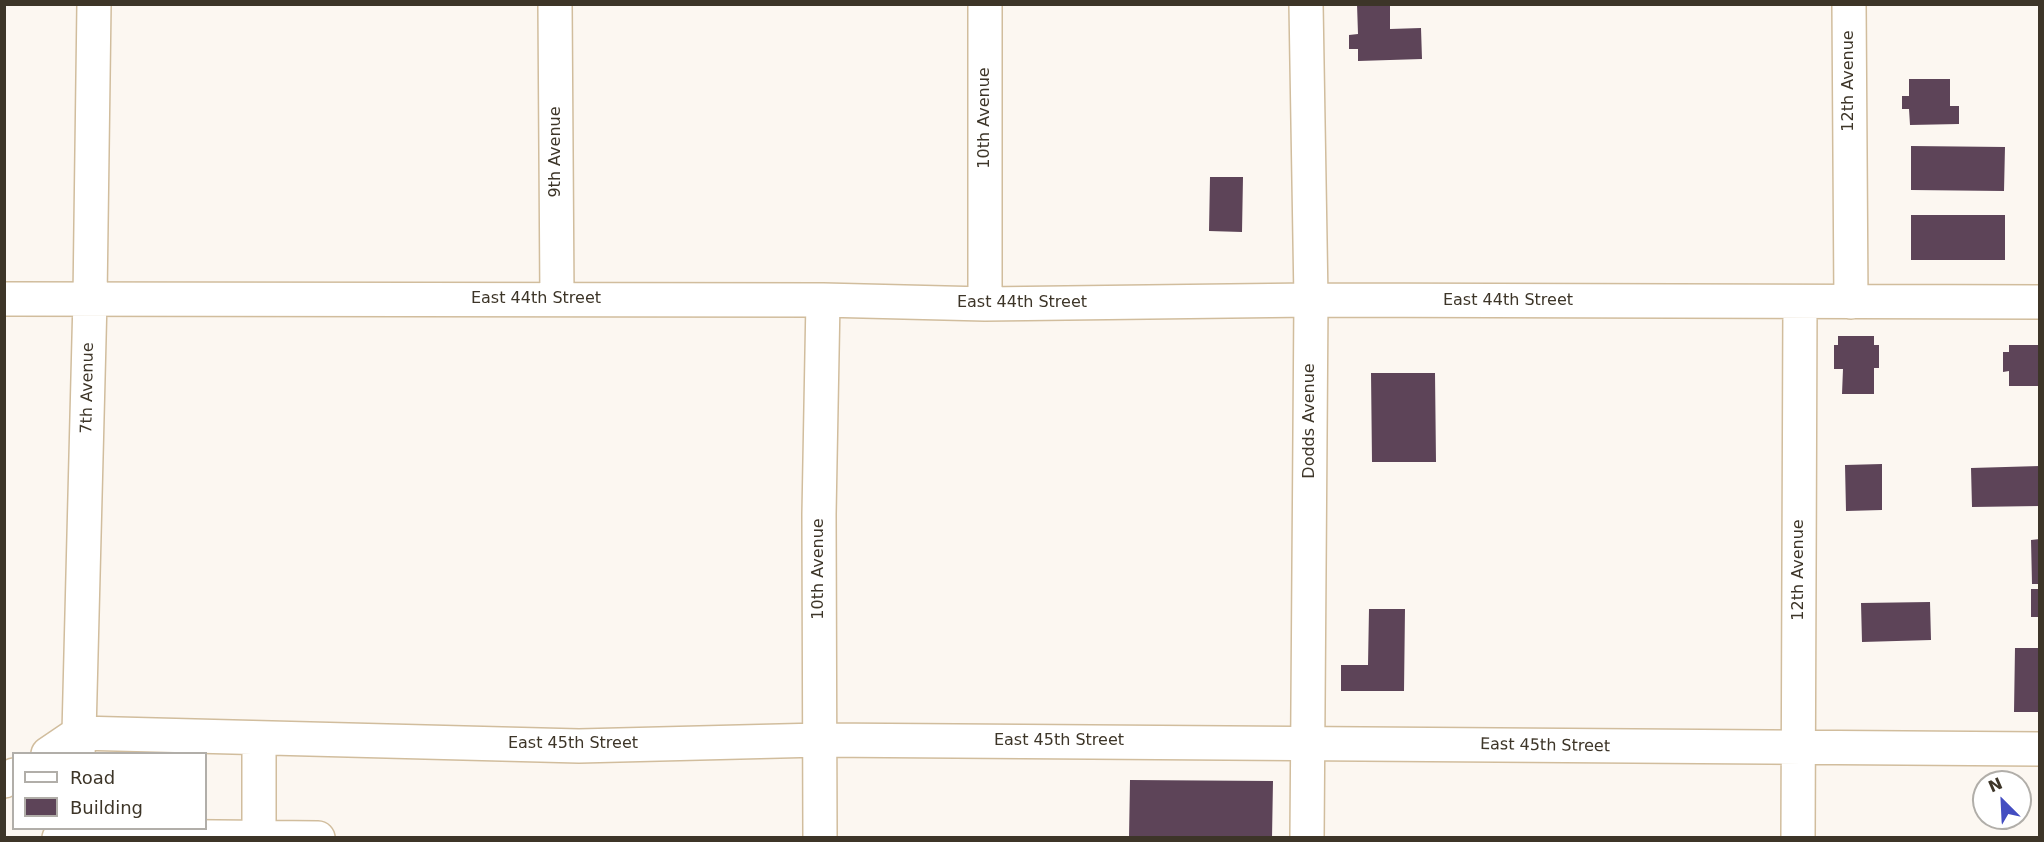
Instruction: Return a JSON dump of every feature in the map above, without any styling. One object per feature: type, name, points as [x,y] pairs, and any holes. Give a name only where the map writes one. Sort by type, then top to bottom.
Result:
[{"type":"street","name":"7th Avenue","points":[[79,743],[90,299],[94,4]]},
{"type":"street","name":"9th Avenue","points":[[555,4],[556,299]]},
{"type":"street","name":"10th Avenue","points":[[985,4],[985,304]]},
{"type":"street","name":"Dodds Avenue","points":[[1306,4],[1311,300],[1307,837]]},
{"type":"street","name":"12th Avenue","points":[[1849,4],[1851,302]]},
{"type":"street","name":"East 44th Street","points":[[4,299],[823,300],[985,304],[1311,300],[2040,302]]},
{"type":"street","name":"10th Avenue","points":[[820,837],[819,514],[823,300]]},
{"type":"street","name":"12th Avenue","points":[[1798,837],[1800,302]]},
{"type":"street","name":"East 45th Street","points":[[79,743],[259,738],[579,746],[820,740],[2040,749]]},
{"type":"street","points":[[259,738],[259,836]]},
{"type":"street","points":[[51,752],[79,743]]},
{"type":"street","points":[[69,833],[117,836],[318,837]]},
{"type":"building","points":[[1357,4],[1390,4],[1390,29],[1421,28],[1422,59],[1358,61],[1358,49],[1349,49],[1349,35],[1358,34]]},
{"type":"building","points":[[1909,79],[1950,79],[1950,106],[1959,106],[1959,124],[1910,125],[1909,109],[1902,109],[1902,96],[1909,96]]},
{"type":"building","points":[[1911,146],[2005,147],[2004,191],[1911,190]]},
{"type":"building","points":[[1210,177],[1243,177],[1242,232],[1209,231]]},
{"type":"building","points":[[1911,215],[2005,215],[2005,260],[1911,260]]},
{"type":"building","points":[[1838,336],[1874,336],[1874,345],[1879,345],[1879,368],[1874,368],[1874,394],[1842,394],[1843,369],[1834,369],[1834,345],[1838,345]]},
{"type":"building","points":[[2009,345],[2040,345],[2040,386],[2009,386],[2009,371],[2003,372],[2003,352],[2009,352]]},
{"type":"building","points":[[1371,373],[1435,373],[1436,462],[1372,462]]},
{"type":"building","points":[[1882,464],[1882,510],[1846,511],[1845,465]]},
{"type":"building","points":[[2040,466],[2040,506],[1972,507],[1971,468]]},
{"type":"building","points":[[2040,539],[2040,584],[2032,584],[2031,540]]},
{"type":"building","points":[[2031,589],[2040,589],[2040,617],[2031,617]]},
{"type":"building","points":[[1930,602],[1931,640],[1862,642],[1861,603]]},
{"type":"building","points":[[1369,609],[1405,609],[1404,691],[1341,691],[1341,665],[1368,665]]},
{"type":"building","points":[[2015,648],[2040,648],[2040,712],[2014,712]]},
{"type":"building","points":[[1130,780],[1273,781],[1272,838],[1129,838]]}]
